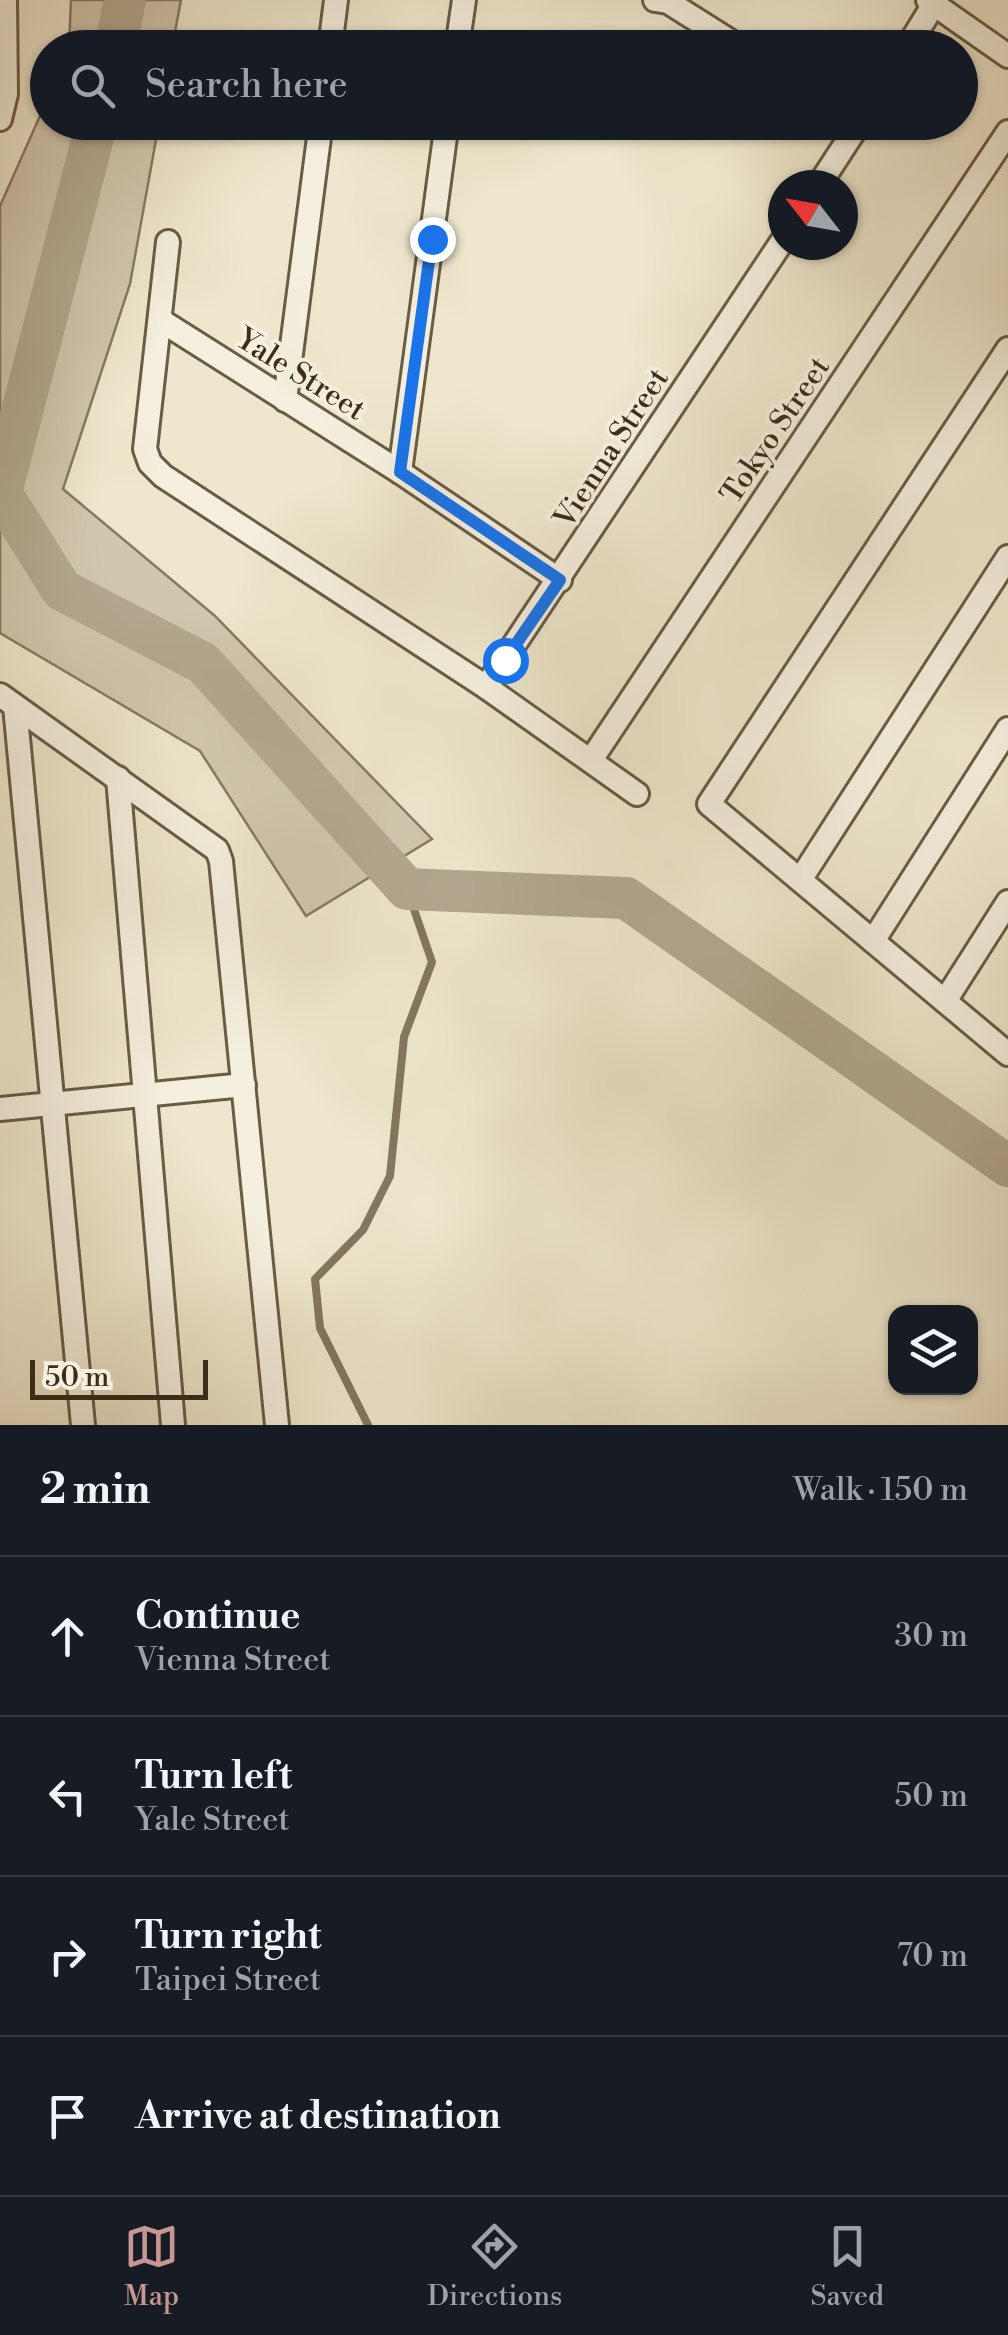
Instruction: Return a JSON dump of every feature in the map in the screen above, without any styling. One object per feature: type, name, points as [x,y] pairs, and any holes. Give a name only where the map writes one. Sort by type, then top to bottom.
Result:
[{"type":"street","points":[[0,120],[6,94],[5,0]]},
{"type":"street","points":[[332,30],[336,0]]},
{"type":"street","points":[[460,30],[464,0]]},
{"type":"street","points":[[655,0],[668,2],[712,30]]},
{"type":"street","points":[[916,30],[931,2],[971,30]]},
{"type":"street","points":[[978,35],[1008,56]]},
{"type":"street","name":"Tokyo Street","points":[[591,760],[1008,132]]},
{"type":"street","points":[[285,400],[318,140]]},
{"type":"street","points":[[400,472],[445,140]]},
{"type":"street","points":[[829,170],[848,140]]},
{"type":"street","points":[[168,242],[145,449],[150,462],[163,476],[486,687],[637,794]]},
{"type":"street","name":"Vienna Street","points":[[486,687],[770,260]]},
{"type":"street","name":"Yale Street","points":[[160,320],[400,472],[560,580]]},
{"type":"street","points":[[1008,349],[708,804],[1008,1054]]},
{"type":"street","points":[[800,880],[1008,558]]},
{"type":"street","points":[[8,700],[217,850],[278,1425]]},
{"type":"street","points":[[8,700],[55,1104],[84,1425]]},
{"type":"street","points":[[873,941],[1008,729]]},
{"type":"street","points":[[118,778],[173,1425]]},
{"type":"street","points":[[944,1001],[1008,902]]},
{"type":"street","points":[[0,1109],[244,1085]]},
{"type":"shaded area","points":[[71,0],[181,0],[175,30],[70,30]]},
{"type":"shaded area","points":[[30,138],[156,140],[130,284],[63,489],[215,616],[432,839],[306,916],[200,751],[0,633],[0,206]]},
{"type":"waterway","points":[[119,30],[125,0]]},
{"type":"waterway","points":[[92,140],[1,493],[62,590],[203,663],[407,889],[626,898],[1008,1166]]},
{"type":"waterway","points":[[368,1425],[320,1328],[315,1279],[363,1230],[390,1176],[404,1037],[432,962],[407,889]]},
{"type":"route","points":[[432,239],[400,472],[560,580],[505,660]]}]
